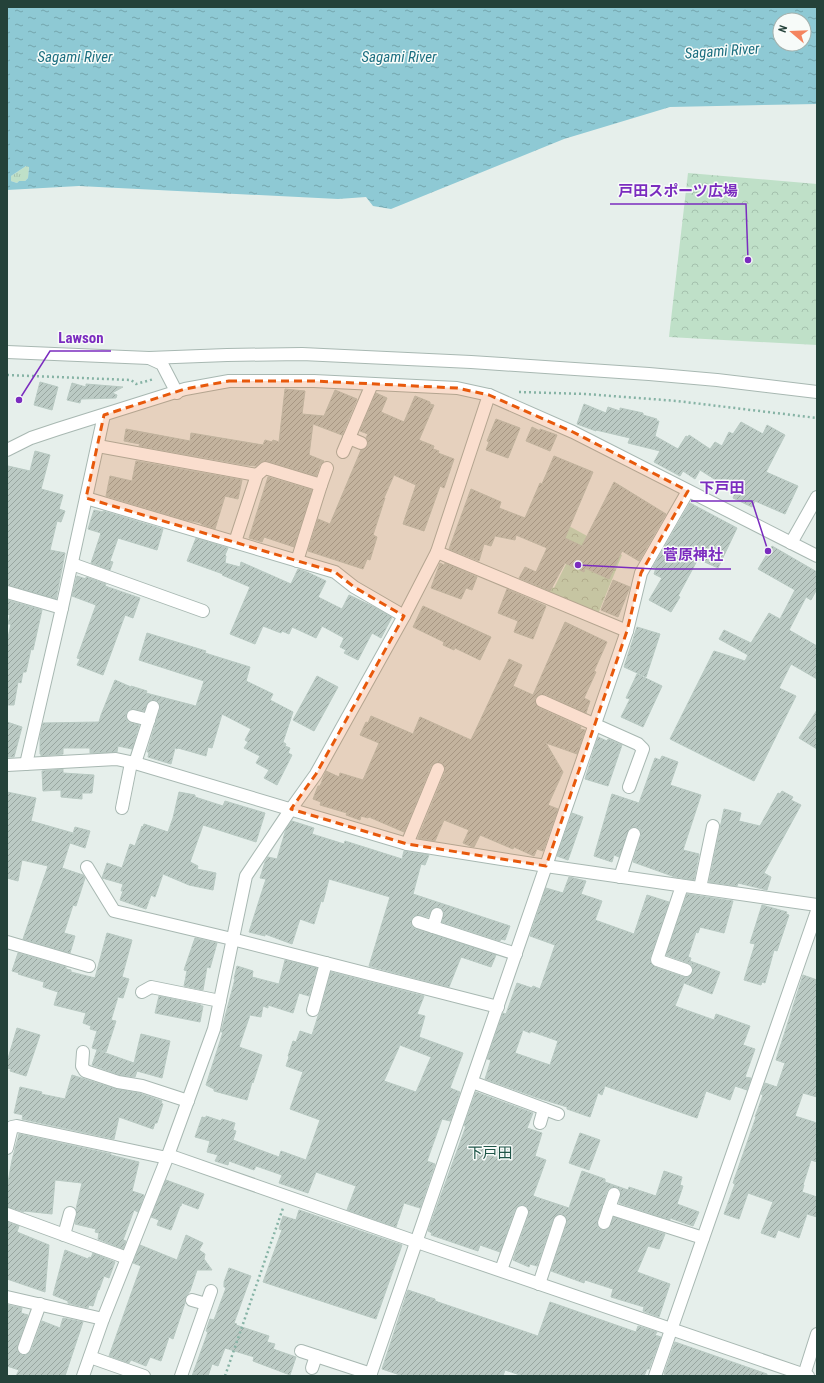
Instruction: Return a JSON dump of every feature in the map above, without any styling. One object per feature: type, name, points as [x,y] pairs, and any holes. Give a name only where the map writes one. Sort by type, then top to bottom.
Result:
[{"type":"street","points":[[7,352],[148,358],[302,354],[648,374],[717,380],[817,392]]},
{"type":"street","points":[[148,358],[162,364],[176,393]]},
{"type":"street","points":[[7,450],[31,438],[104,415],[185,390],[229,381],[314,381],[457,388],[489,395],[573,432],[817,556]]},
{"type":"street","points":[[343,452],[372,384]]},
{"type":"street","points":[[83,1376],[103,1319],[167,1156],[214,1029],[246,876],[316,774],[404,616],[437,552],[489,395]]},
{"type":"street","points":[[26,764],[72,564],[104,415]]},
{"type":"street","points":[[349,438],[361,443]]},
{"type":"street","points":[[98,446],[257,475]]},
{"type":"street","points":[[235,542],[257,475],[265,468],[321,486]]},
{"type":"street","points":[[297,561],[327,468]]},
{"type":"street","points":[[301,1350],[370,1375],[627,631],[641,573],[688,491]]},
{"type":"street","points":[[791,543],[817,497]]},
{"type":"street","points":[[86,498],[335,572],[354,587],[404,616]]},
{"type":"street","points":[[437,552],[627,631]]},
{"type":"street","points":[[72,564],[178,609],[203,612]]},
{"type":"street","points":[[7,592],[62,608]]},
{"type":"street","points":[[542,701],[638,744],[643,749],[629,787]]},
{"type":"street","points":[[122,808],[133,763],[153,707]]},
{"type":"street","points":[[134,716],[149,720]]},
{"type":"street","points":[[7,765],[116,759],[407,844],[546,866],[817,905]]},
{"type":"street","points":[[407,844],[438,769]]},
{"type":"street","points":[[700,888],[713,826]]},
{"type":"street","points":[[620,877],[634,834]]},
{"type":"street","points":[[87,867],[114,911],[232,939],[498,1007]]},
{"type":"street","points":[[682,886],[657,960],[686,970]]},
{"type":"street","points":[[655,1376],[817,911]]},
{"type":"street","points":[[433,927],[437,914]]},
{"type":"street","points":[[418,922],[516,954]]},
{"type":"street","points":[[7,942],[89,966]]},
{"type":"street","points":[[313,1010],[326,963]]},
{"type":"street","points":[[142,992],[151,987],[220,1001]]},
{"type":"street","points":[[83,1052],[82,1066],[85,1071],[118,1082],[142,1086],[188,1101]]},
{"type":"street","points":[[472,1082],[558,1114]]},
{"type":"street","points":[[540,1123],[544,1109]]},
{"type":"street","points":[[7,1148],[12,1127],[17,1126],[167,1156],[806,1375],[817,1334]]},
{"type":"street","points":[[604,1223],[614,1194]]},
{"type":"street","points":[[609,1208],[703,1238]]},
{"type":"street","points":[[501,1270],[522,1212]]},
{"type":"street","points":[[64,1235],[70,1213]]},
{"type":"street","points":[[7,1214],[127,1258]]},
{"type":"street","points":[[539,1284],[560,1221]]},
{"type":"street","points":[[181,1376],[211,1291]]},
{"type":"street","points":[[7,1297],[103,1319]]},
{"type":"street","points":[[192,1300],[206,1304]]},
{"type":"street","points":[[24,1348],[40,1304]]},
{"type":"street","points":[[312,1368],[316,1356]]},
{"type":"street","points":[[90,1357],[144,1376]]},
{"type":"path","points":[[7,375],[131,380],[136,384],[167,375]]},
{"type":"path","points":[[516,392],[586,394],[677,402],[817,418]]},
{"type":"path","points":[[225,1376],[287,1197]]},
{"type":"highlighted area","points":[[229,381],[314,381],[457,388],[489,395],[573,432],[688,491],[641,573],[627,631],[546,866],[407,844],[291,809],[316,774],[404,616],[354,587],[335,572],[86,498],[104,415],[185,389]]},
{"type":"green space","points":[[26,166],[29,166],[28,178],[25,181],[19,181],[17,183],[11,181],[11,176]]},
{"type":"green space","points":[[688,173],[817,184],[817,345],[669,337]]},
{"type":"green space","points":[[567,525],[622,555],[598,614],[535,588],[539,581],[554,588],[569,558],[555,549]]},
{"type":"water","name":"Sagami River","points":[[7,7],[817,7],[817,104],[670,107],[564,139],[391,209],[373,206],[366,197],[338,199],[79,186],[7,190]],"holes":[[[26,166],[29,167],[28,178],[25,181],[19,181],[17,183],[11,181],[11,176]]]},
{"type":"building","points":[[40,382],[58,387],[52,410],[34,405]]},
{"type":"building","points":[[72,383],[86,387],[86,384],[123,387],[112,393],[117,395],[116,398],[81,399],[80,403],[67,400]]},
{"type":"building","points":[[285,389],[305,391],[302,414],[324,416],[335,390],[357,399],[342,435],[313,424],[309,455],[324,461],[320,465],[316,476],[267,461],[263,461],[256,466],[245,465],[139,446],[140,444],[124,441],[126,429],[190,441],[191,433],[263,445],[265,440],[279,442]]},
{"type":"building","points":[[376,393],[387,398],[381,412],[404,422],[415,396],[434,405],[419,440],[434,446],[433,449],[439,451],[438,453],[454,459],[444,488],[440,486],[424,531],[403,524],[416,485],[394,475],[384,498],[373,535],[377,537],[370,560],[367,559],[363,569],[308,551],[318,519],[330,524],[361,450],[368,446],[366,438],[368,434],[360,431]]},
{"type":"building","points":[[584,404],[606,413],[608,407],[620,411],[620,408],[643,413],[643,415],[657,419],[656,421],[659,421],[655,436],[678,449],[686,436],[688,437],[689,435],[710,449],[715,442],[722,446],[729,432],[733,434],[741,422],[763,434],[767,425],[785,435],[766,472],[798,486],[785,514],[755,501],[752,507],[733,498],[735,492],[700,470],[695,479],[683,471],[680,476],[654,462],[660,451],[628,443],[630,438],[596,431],[577,424]]},
{"type":"building","points":[[496,419],[520,428],[508,458],[486,450],[489,442],[487,441]]},
{"type":"building","points":[[532,427],[540,431],[540,429],[557,435],[550,451],[526,441]]},
{"type":"building","points":[[35,451],[50,455],[41,489],[63,495],[59,509],[65,511],[61,522],[57,521],[50,550],[65,553],[56,599],[7,585],[8,466],[30,471]]},
{"type":"building","points":[[554,456],[593,472],[565,538],[582,546],[614,482],[666,514],[639,561],[622,551],[609,579],[585,568],[584,572],[565,563],[550,591],[519,578],[525,567],[536,572],[547,548],[516,535],[515,540],[495,536],[491,546],[484,544],[479,561],[449,549],[471,489],[501,502],[499,508],[525,518],[540,483],[542,484]]},
{"type":"building","points":[[136,461],[242,480],[238,499],[225,496],[215,529],[201,523],[185,520],[106,496],[110,476],[132,481]]},
{"type":"building","points":[[268,477],[312,490],[294,547],[264,537],[262,542],[249,538]]},
{"type":"building","points":[[690,503],[737,528],[718,568],[698,559],[678,596],[680,597],[671,612],[649,600],[662,578],[654,574],[656,568],[653,567]]},
{"type":"building","points":[[94,510],[103,511],[163,529],[157,550],[118,538],[110,561],[113,562],[110,570],[91,563],[101,533],[88,529]]},
{"type":"building","points":[[196,538],[228,548],[225,555],[225,563],[240,567],[241,562],[291,584],[298,569],[326,581],[318,597],[342,609],[349,595],[392,617],[381,638],[372,633],[358,660],[344,653],[346,650],[340,647],[344,638],[322,626],[316,638],[292,627],[289,634],[282,631],[281,633],[263,626],[255,644],[230,634],[250,587],[222,575],[223,574],[187,561]]},
{"type":"building","points":[[772,546],[817,572],[817,589],[811,600],[806,597],[789,630],[817,646],[817,679],[791,664],[779,688],[796,696],[754,781],[670,739],[714,651],[745,661],[748,655],[719,639],[724,630],[751,643],[769,613],[780,619],[795,590],[758,569]]},
{"type":"building","points":[[440,563],[444,565],[445,563],[477,577],[472,590],[466,588],[461,599],[431,588]]},
{"type":"building","points":[[77,576],[86,579],[86,577],[106,584],[105,586],[140,598],[133,618],[125,615],[103,675],[77,665],[80,659],[77,658],[96,605],[72,596]]},
{"type":"building","points":[[613,580],[630,587],[618,617],[601,610]]},
{"type":"building","points":[[507,589],[546,606],[533,639],[514,632],[518,621],[498,613]]},
{"type":"building","points":[[7,600],[42,610],[33,650],[31,649],[26,672],[23,672],[21,683],[18,682],[14,705],[7,705],[7,642],[11,624],[8,624],[10,615],[7,614]]},
{"type":"building","points":[[423,606],[491,637],[480,660],[455,648],[454,650],[443,645],[444,642],[413,627]]},
{"type":"building","points":[[565,622],[607,642],[594,671],[596,672],[584,698],[590,701],[586,713],[545,694],[538,695],[535,698],[535,702],[539,708],[581,727],[580,729],[585,730],[577,754],[546,743],[563,772],[548,805],[558,809],[543,851],[537,849],[534,856],[480,835],[474,847],[470,846],[463,843],[469,830],[444,820],[435,841],[418,838],[445,772],[444,765],[440,762],[434,763],[431,766],[404,832],[369,817],[361,816],[360,820],[346,815],[347,813],[320,805],[321,802],[313,799],[326,771],[339,777],[340,773],[363,780],[379,743],[360,735],[366,722],[368,723],[371,716],[413,734],[420,717],[471,740],[509,659],[522,665],[513,686],[533,695]]},
{"type":"building","points":[[637,627],[660,634],[646,677],[624,667]]},
{"type":"building","points":[[147,633],[206,651],[205,653],[250,667],[246,681],[273,694],[270,700],[293,712],[283,742],[286,744],[285,746],[290,748],[288,753],[292,755],[277,785],[264,778],[269,770],[256,763],[260,756],[244,748],[248,742],[245,740],[251,729],[222,714],[212,748],[208,747],[206,756],[175,748],[171,764],[148,757],[149,752],[147,752],[160,709],[159,702],[155,700],[148,702],[144,711],[131,709],[126,714],[128,722],[139,725],[132,749],[118,746],[117,752],[90,753],[90,748],[63,748],[63,754],[41,756],[40,737],[43,723],[99,722],[115,680],[131,687],[147,691],[146,693],[196,706],[204,681],[139,660]]},
{"type":"building","points":[[637,674],[662,686],[643,727],[621,717],[630,699],[626,698]]},
{"type":"building","points":[[317,676],[338,687],[314,731],[293,720]]},
{"type":"building","points":[[817,710],[817,749],[799,738]]},
{"type":"building","points":[[7,722],[22,727],[14,757],[7,757]]},
{"type":"building","points":[[598,737],[607,741],[608,739],[622,745],[608,786],[585,779]]},
{"type":"building","points":[[662,756],[678,762],[670,785],[701,795],[683,850],[699,854],[694,880],[675,877],[633,862],[641,836],[640,829],[636,827],[629,829],[619,857],[614,855],[612,862],[594,856],[612,794],[639,803],[655,758],[660,760]]},
{"type":"building","points":[[63,769],[63,773],[94,775],[92,793],[82,793],[82,799],[61,797],[61,790],[43,791],[42,771]]},
{"type":"building","points":[[782,791],[793,797],[791,800],[801,805],[764,873],[771,877],[767,890],[738,883],[737,886],[709,882],[724,809],[741,813],[739,821],[760,826],[778,793],[780,794]]},
{"type":"building","points":[[7,792],[36,798],[31,821],[73,833],[62,868],[83,875],[85,878],[76,906],[73,905],[64,933],[75,936],[70,953],[23,939],[48,866],[22,860],[18,881],[7,878]]},
{"type":"building","points":[[179,792],[195,795],[195,797],[223,806],[225,801],[265,813],[256,842],[203,825],[190,862],[198,866],[197,869],[216,873],[213,890],[189,885],[163,874],[155,897],[151,895],[146,909],[120,900],[123,891],[121,891],[123,884],[102,878],[107,863],[122,868],[130,844],[135,846],[144,824],[168,832]]},
{"type":"building","points":[[572,813],[583,817],[568,860],[557,856]]},
{"type":"building","points":[[292,821],[314,828],[312,834],[344,844],[345,841],[402,859],[404,851],[429,855],[425,865],[421,864],[413,894],[510,926],[505,940],[501,939],[500,941],[442,922],[444,912],[440,907],[436,907],[432,909],[428,917],[420,915],[413,916],[411,920],[412,927],[496,955],[491,967],[461,957],[449,987],[369,966],[390,897],[329,879],[323,902],[321,901],[314,924],[300,919],[292,944],[265,934],[265,936],[249,932],[266,879],[260,878],[265,862],[268,857],[277,859],[286,829]]},
{"type":"building","points":[[75,827],[90,831],[85,848],[70,843]]},
{"type":"building","points":[[569,877],[586,881],[581,894],[602,901],[595,920],[634,934],[647,895],[669,902],[650,958],[650,962],[655,967],[684,977],[688,977],[693,973],[692,965],[666,955],[687,894],[733,901],[724,933],[700,927],[698,933],[696,932],[688,957],[691,958],[690,961],[720,972],[712,994],[684,983],[675,1006],[714,1020],[716,1014],[750,1026],[743,1045],[755,1049],[745,1077],[751,1078],[747,1090],[735,1086],[730,1100],[706,1091],[697,1118],[605,1086],[602,1095],[598,1093],[590,1117],[567,1109],[567,1107],[485,1079],[491,1060],[487,1059],[503,1013],[506,1014],[517,983],[540,989],[555,945],[530,936],[546,888],[563,893]],"holes":[[[523,1030],[530,1033],[530,1031],[558,1041],[550,1065],[515,1053]]]},
{"type":"building","points":[[762,905],[787,912],[786,914],[789,915],[777,951],[774,950],[765,983],[762,982],[761,985],[744,980],[755,944],[750,943]]},
{"type":"building","points":[[107,933],[132,940],[122,977],[129,979],[123,998],[118,997],[111,1020],[116,1021],[106,1052],[92,1048],[97,1031],[90,1029],[91,1026],[83,1023],[86,1013],[54,1005],[58,992],[43,987],[44,982],[12,971],[18,953],[66,967],[66,969],[71,970],[71,972],[95,978]]},
{"type":"building","points":[[195,938],[217,943],[210,968],[207,967],[203,990],[184,986],[187,971],[184,970]]},
{"type":"building","points":[[285,960],[317,968],[309,996],[299,993],[293,1013],[268,1005],[268,1008],[263,1006],[261,1017],[250,1015],[239,1047],[262,1055],[247,1100],[214,1091],[214,1089],[206,1085],[223,1032],[221,1032],[237,966],[253,971],[252,977],[279,984]]},
{"type":"building","points":[[331,972],[424,996],[417,1014],[425,1016],[419,1037],[463,1053],[450,1088],[460,1092],[450,1121],[442,1119],[427,1161],[435,1164],[420,1208],[404,1203],[396,1227],[347,1210],[356,1186],[316,1172],[308,1193],[279,1183],[282,1175],[256,1166],[254,1170],[229,1161],[228,1165],[215,1161],[218,1155],[207,1152],[210,1141],[195,1137],[202,1117],[206,1118],[206,1116],[221,1121],[222,1119],[235,1123],[233,1130],[236,1131],[233,1140],[279,1157],[281,1151],[306,1160],[320,1120],[290,1109],[303,1072],[286,1066],[293,1041],[296,1042],[300,1031],[312,1035]],"holes":[[[400,1045],[431,1057],[416,1092],[384,1081]]]},
{"type":"building","points":[[803,975],[817,980],[817,1097],[803,1093],[795,1116],[817,1123],[817,1162],[811,1160],[802,1192],[817,1197],[817,1217],[807,1214],[799,1238],[778,1230],[775,1238],[761,1233],[773,1202],[748,1193],[739,1219],[724,1214],[763,1095],[761,1094],[765,1083],[777,1087],[785,1063],[776,1060]]},
{"type":"building","points":[[159,996],[203,1006],[200,1022],[155,1013]]},
{"type":"building","points":[[17,1028],[40,1035],[26,1076],[10,1071],[11,1069],[7,1068],[7,1062]]},
{"type":"building","points":[[141,1034],[170,1041],[162,1078],[137,1071],[135,1077],[120,1075],[92,1065],[97,1050],[134,1063]]},
{"type":"building","points":[[72,1075],[116,1089],[139,1093],[162,1101],[161,1103],[163,1104],[157,1123],[155,1123],[153,1129],[119,1117],[114,1139],[22,1119],[23,1115],[14,1113],[20,1087],[42,1092],[41,1094],[65,1099]]},
{"type":"building","points":[[476,1092],[533,1113],[527,1128],[542,1133],[535,1156],[546,1160],[533,1196],[569,1208],[582,1171],[605,1179],[605,1182],[628,1190],[629,1187],[656,1196],[664,1171],[682,1177],[680,1185],[683,1186],[677,1204],[699,1212],[693,1226],[619,1203],[621,1192],[619,1189],[613,1187],[609,1188],[607,1191],[597,1221],[598,1228],[602,1230],[609,1228],[614,1217],[665,1234],[659,1249],[648,1246],[637,1272],[670,1284],[659,1317],[643,1311],[644,1307],[611,1297],[613,1289],[585,1280],[584,1283],[551,1271],[567,1223],[567,1219],[563,1214],[558,1214],[553,1219],[537,1266],[530,1264],[529,1267],[513,1260],[529,1214],[528,1208],[524,1205],[520,1205],[515,1209],[500,1252],[480,1245],[478,1251],[431,1235],[432,1233],[428,1231],[466,1126],[464,1126]]},
{"type":"building","points":[[580,1133],[600,1140],[589,1170],[569,1163]]},
{"type":"building","points":[[19,1134],[111,1154],[139,1162],[132,1191],[144,1195],[138,1212],[134,1210],[123,1240],[126,1241],[123,1249],[98,1239],[99,1233],[95,1232],[96,1229],[75,1224],[77,1215],[76,1209],[82,1183],[55,1180],[52,1214],[24,1212],[7,1207],[7,1188]]},
{"type":"building","points":[[166,1180],[204,1194],[198,1209],[182,1203],[171,1230],[157,1225],[159,1220],[151,1217]]},
{"type":"building","points":[[299,1210],[402,1245],[376,1319],[263,1282],[282,1230],[279,1229],[283,1216],[296,1220]]},
{"type":"building","points":[[7,1222],[19,1226],[17,1232],[49,1245],[45,1292],[7,1279]]},
{"type":"building","points":[[186,1235],[203,1243],[199,1250],[205,1254],[204,1259],[212,1270],[197,1270],[190,1291],[185,1298],[185,1303],[173,1339],[169,1337],[161,1361],[150,1357],[146,1366],[131,1360],[129,1363],[109,1356],[141,1266],[133,1263],[140,1245],[177,1260]]},
{"type":"building","points":[[65,1250],[88,1259],[89,1257],[91,1258],[93,1253],[115,1262],[109,1278],[104,1276],[93,1306],[89,1305],[88,1308],[68,1303],[68,1301],[53,1295]]},
{"type":"building","points":[[229,1268],[251,1276],[234,1323],[269,1336],[267,1342],[275,1344],[273,1349],[296,1357],[290,1375],[253,1361],[254,1357],[225,1348],[218,1366],[212,1364],[208,1376],[192,1376],[208,1332],[206,1331],[210,1319],[214,1320],[226,1288],[224,1287],[224,1282]]},
{"type":"building","points":[[408,1290],[435,1299],[435,1301],[538,1336],[550,1302],[636,1332],[638,1326],[657,1332],[655,1335],[661,1337],[649,1369],[647,1369],[644,1376],[523,1376],[505,1370],[503,1376],[403,1376],[382,1369]]},
{"type":"building","points":[[7,1305],[22,1308],[21,1313],[28,1315],[17,1346],[18,1352],[22,1355],[26,1355],[31,1351],[42,1321],[60,1328],[63,1318],[83,1322],[65,1376],[16,1376],[19,1370],[7,1366]]},
{"type":"building","points":[[675,1342],[767,1374],[767,1376],[668,1376],[664,1374]]},
{"type":"place","name":"戸田スポーツ広場","points":[[748,260]]},
{"type":"place","name":"Lawson","points":[[19,400]]},
{"type":"place","name":"下戸田","points":[[768,551]]},
{"type":"place","name":"菅原神社","points":[[578,565]]},
{"type":"district","name":"下戸田","points":[[490,1153]]}]
